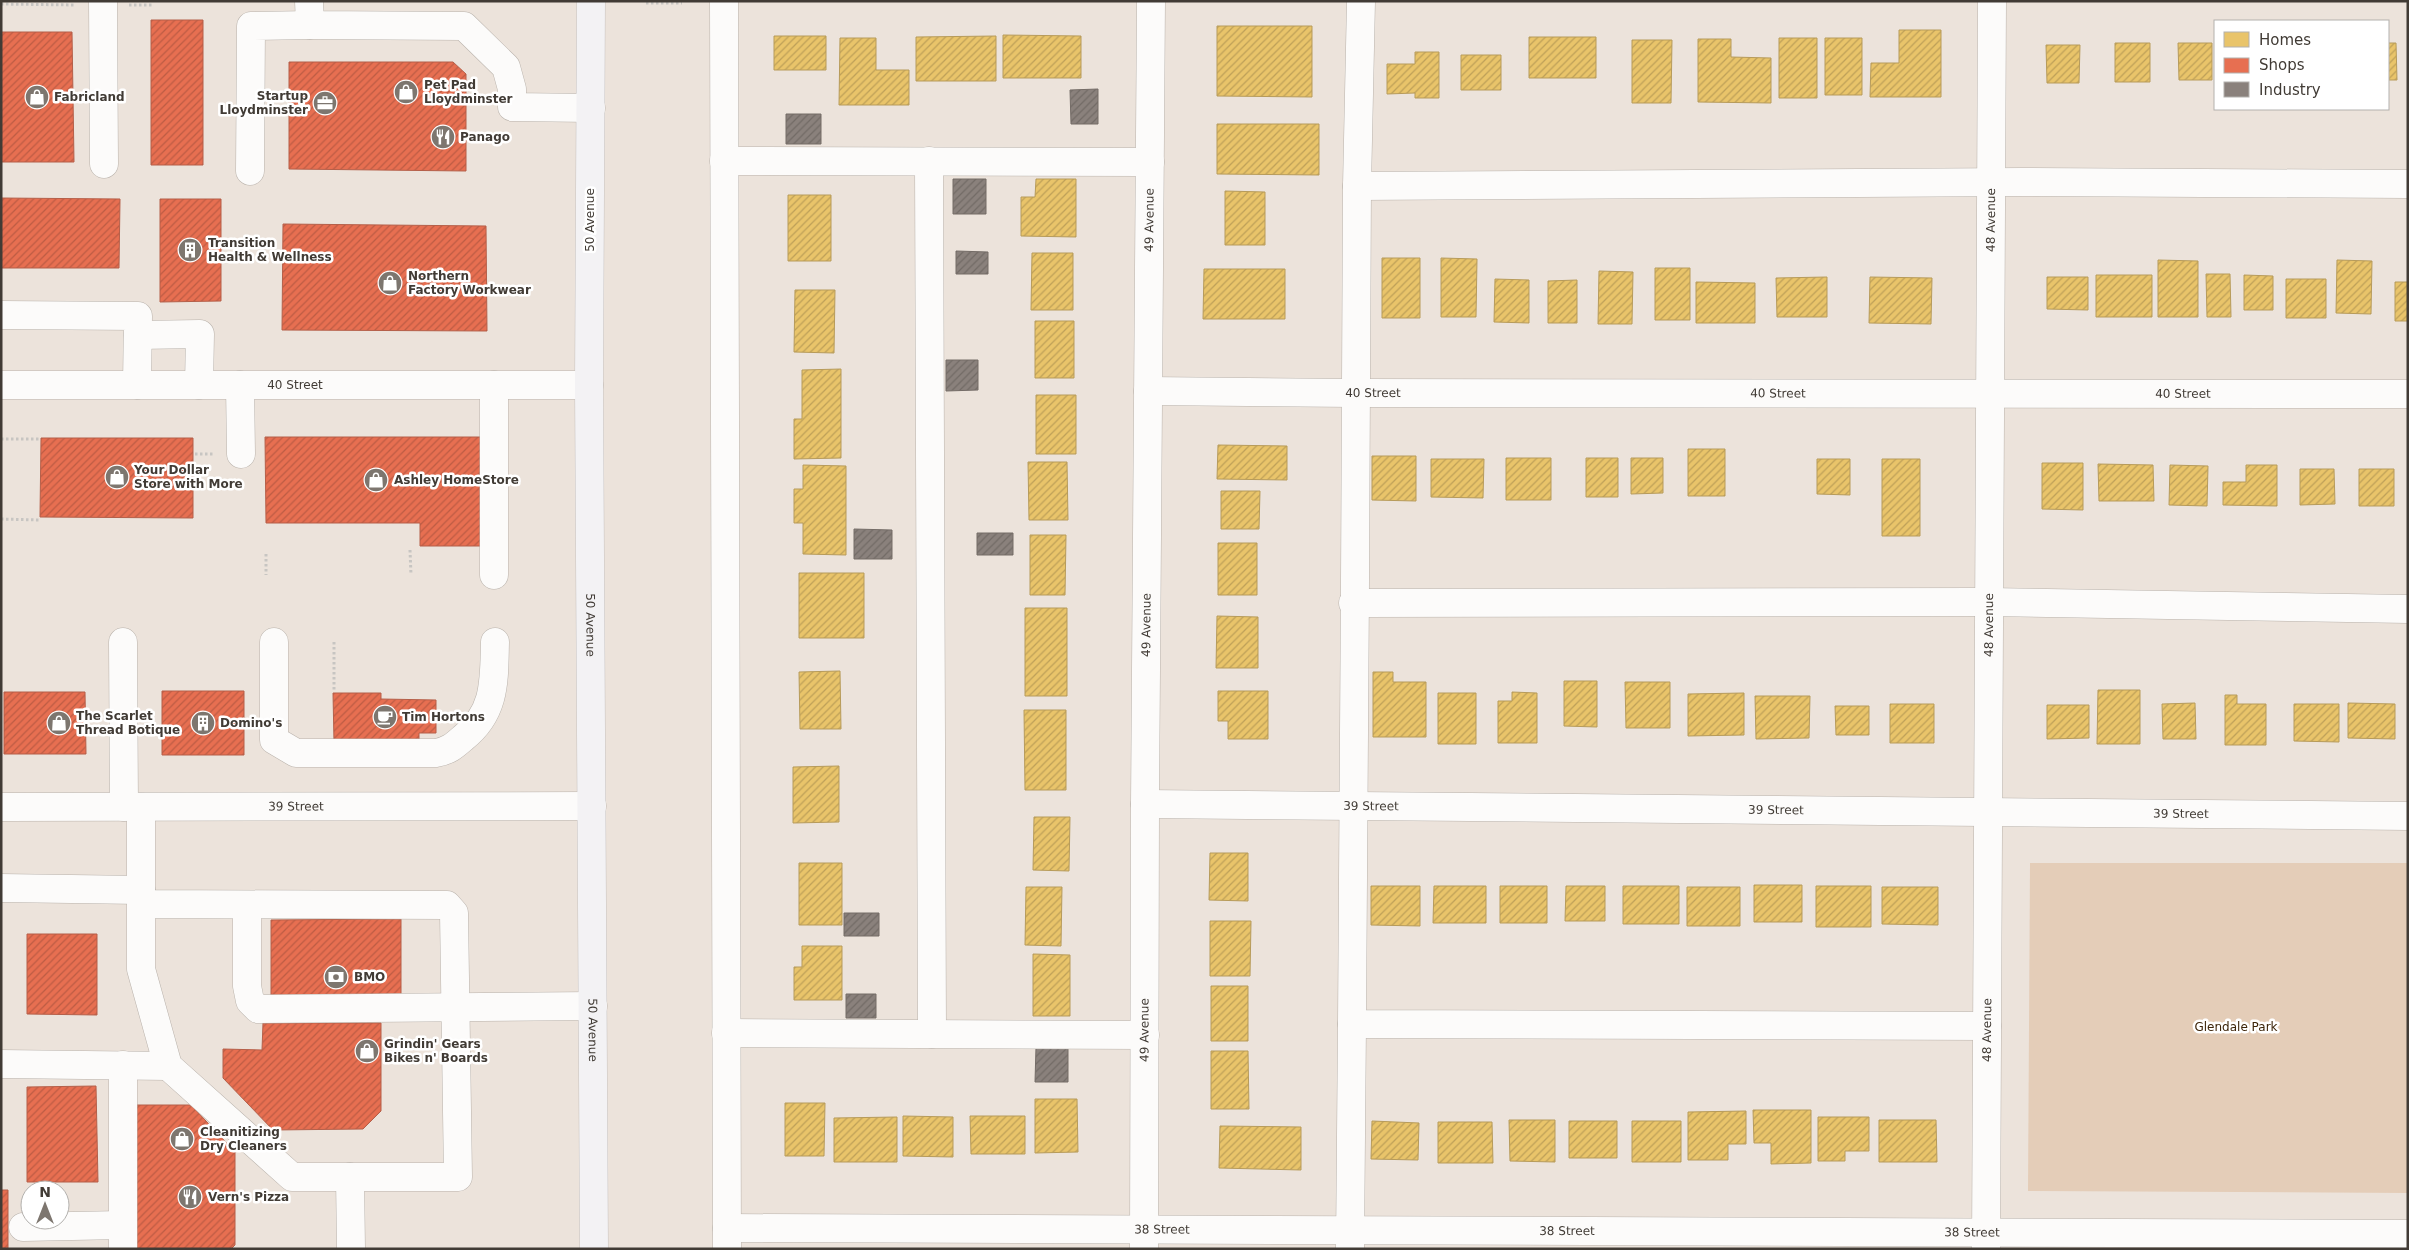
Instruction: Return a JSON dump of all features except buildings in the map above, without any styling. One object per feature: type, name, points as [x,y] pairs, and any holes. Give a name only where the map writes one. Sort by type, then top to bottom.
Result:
[{"type":"main road","name":"50 Avenue","points":[[591,1],[589,386],[594,1249]]},
{"type":"street","points":[[724,1],[727,1238]]},
{"type":"street","name":"49 Avenue","points":[[1144,1239],[1151,1]]},
{"type":"street","points":[[1350,1239],[1354,806],[1353,603],[1357,186],[1361,1]]},
{"type":"street","name":"48 Avenue","points":[[1986,1240],[1992,1]]},
{"type":"street","points":[[104,164],[112,3]]},
{"type":"street","points":[[250,171],[251,26],[310,13],[464,26],[506,68],[512,89],[512,108],[590,108]]},
{"type":"street","points":[[724,161],[1150,162]]},
{"type":"street","points":[[929,161],[932,1034]]},
{"type":"street","points":[[1357,186],[1991,183],[2408,184]]},
{"type":"street","points":[[1,315],[138,316],[137,386]]},
{"type":"street","points":[[138,335],[200,334],[199,386]]},
{"type":"street","name":"40 Street","points":[[1,386],[589,386]]},
{"type":"street","points":[[240,386],[241,454]]},
{"type":"street","points":[[494,386],[494,575]]},
{"type":"street","name":"40 Street","points":[[1148,391],[1355,393],[2408,394]]},
{"type":"street","points":[[1353,603],[1988,602],[2408,609]]},
{"type":"street","points":[[1,888],[141,897],[248,905],[447,905],[454,912],[458,1176],[292,1178],[168,1066],[141,969],[141,897],[133,807],[123,642]]},
{"type":"street","points":[[274,642],[274,740],[296,753],[436,753],[448,750],[476,729],[491,704],[495,642]]},
{"type":"street","name":"39 Street","points":[[1145,804],[2408,816]]},
{"type":"street","name":"39 Street","points":[[1,808],[592,806]]},
{"type":"street","points":[[248,905],[247,986],[250,1001],[258,1009],[593,1006]]},
{"type":"street","points":[[1352,1024],[1987,1026]]},
{"type":"street","points":[[726,1033],[1144,1034]]},
{"type":"street","points":[[1,1064],[168,1066]]},
{"type":"street","points":[[53,1230],[123,1237],[123,1065]]},
{"type":"street","points":[[350,1177],[351,1249]]},
{"type":"street","name":"38 Street","points":[[727,1238],[1986,1240],[2408,1234]]},
{"type":"path","points":[[112,3],[152,5]]},
{"type":"path","points":[[646,3],[682,3]]},
{"type":"path","points":[[1,4],[72,5]]},
{"type":"path","points":[[1,439],[39,440]]},
{"type":"path","points":[[1,519],[39,520]]},
{"type":"path","points":[[410,550],[411,575]]},
{"type":"path","points":[[266,554],[266,574]]},
{"type":"path","points":[[334,642],[334,692]]},
{"type":"green space","name":"Glendale Park","points":[[2030,863],[2408,863],[2408,1193],[2028,1191]]},
{"type":"place","name":"Pet Pad Lloydminster","points":[[406,92]]},
{"type":"place","name":"Fabricland","points":[[37,97]]},
{"type":"place","name":"Startup Lloydminster","points":[[325,103]]},
{"type":"place","name":"Panago","points":[[443,137]]},
{"type":"place","name":"Transition Health & Wellness","points":[[190,250]]},
{"type":"place","name":"Northern Factory Workwear","points":[[390,283]]},
{"type":"place","name":"Your Dollar Store with More","points":[[117,477]]},
{"type":"place","name":"Ashley HomeStore","points":[[376,480]]},
{"type":"place","name":"Tim Hortons","points":[[385,717]]},
{"type":"place","name":"The Scarlet Thread Botique","points":[[59,723]]},
{"type":"place","name":"Domino's","points":[[203,723]]},
{"type":"place","name":"BMO","points":[[336,977]]},
{"type":"place","name":"Grindin' Gears Bikes n' Boards","points":[[367,1051]]},
{"type":"place","name":"Cleanitizing Dry Cleaners","points":[[182,1139]]},
{"type":"place","name":"Vern's Pizza","points":[[190,1197]]}]
